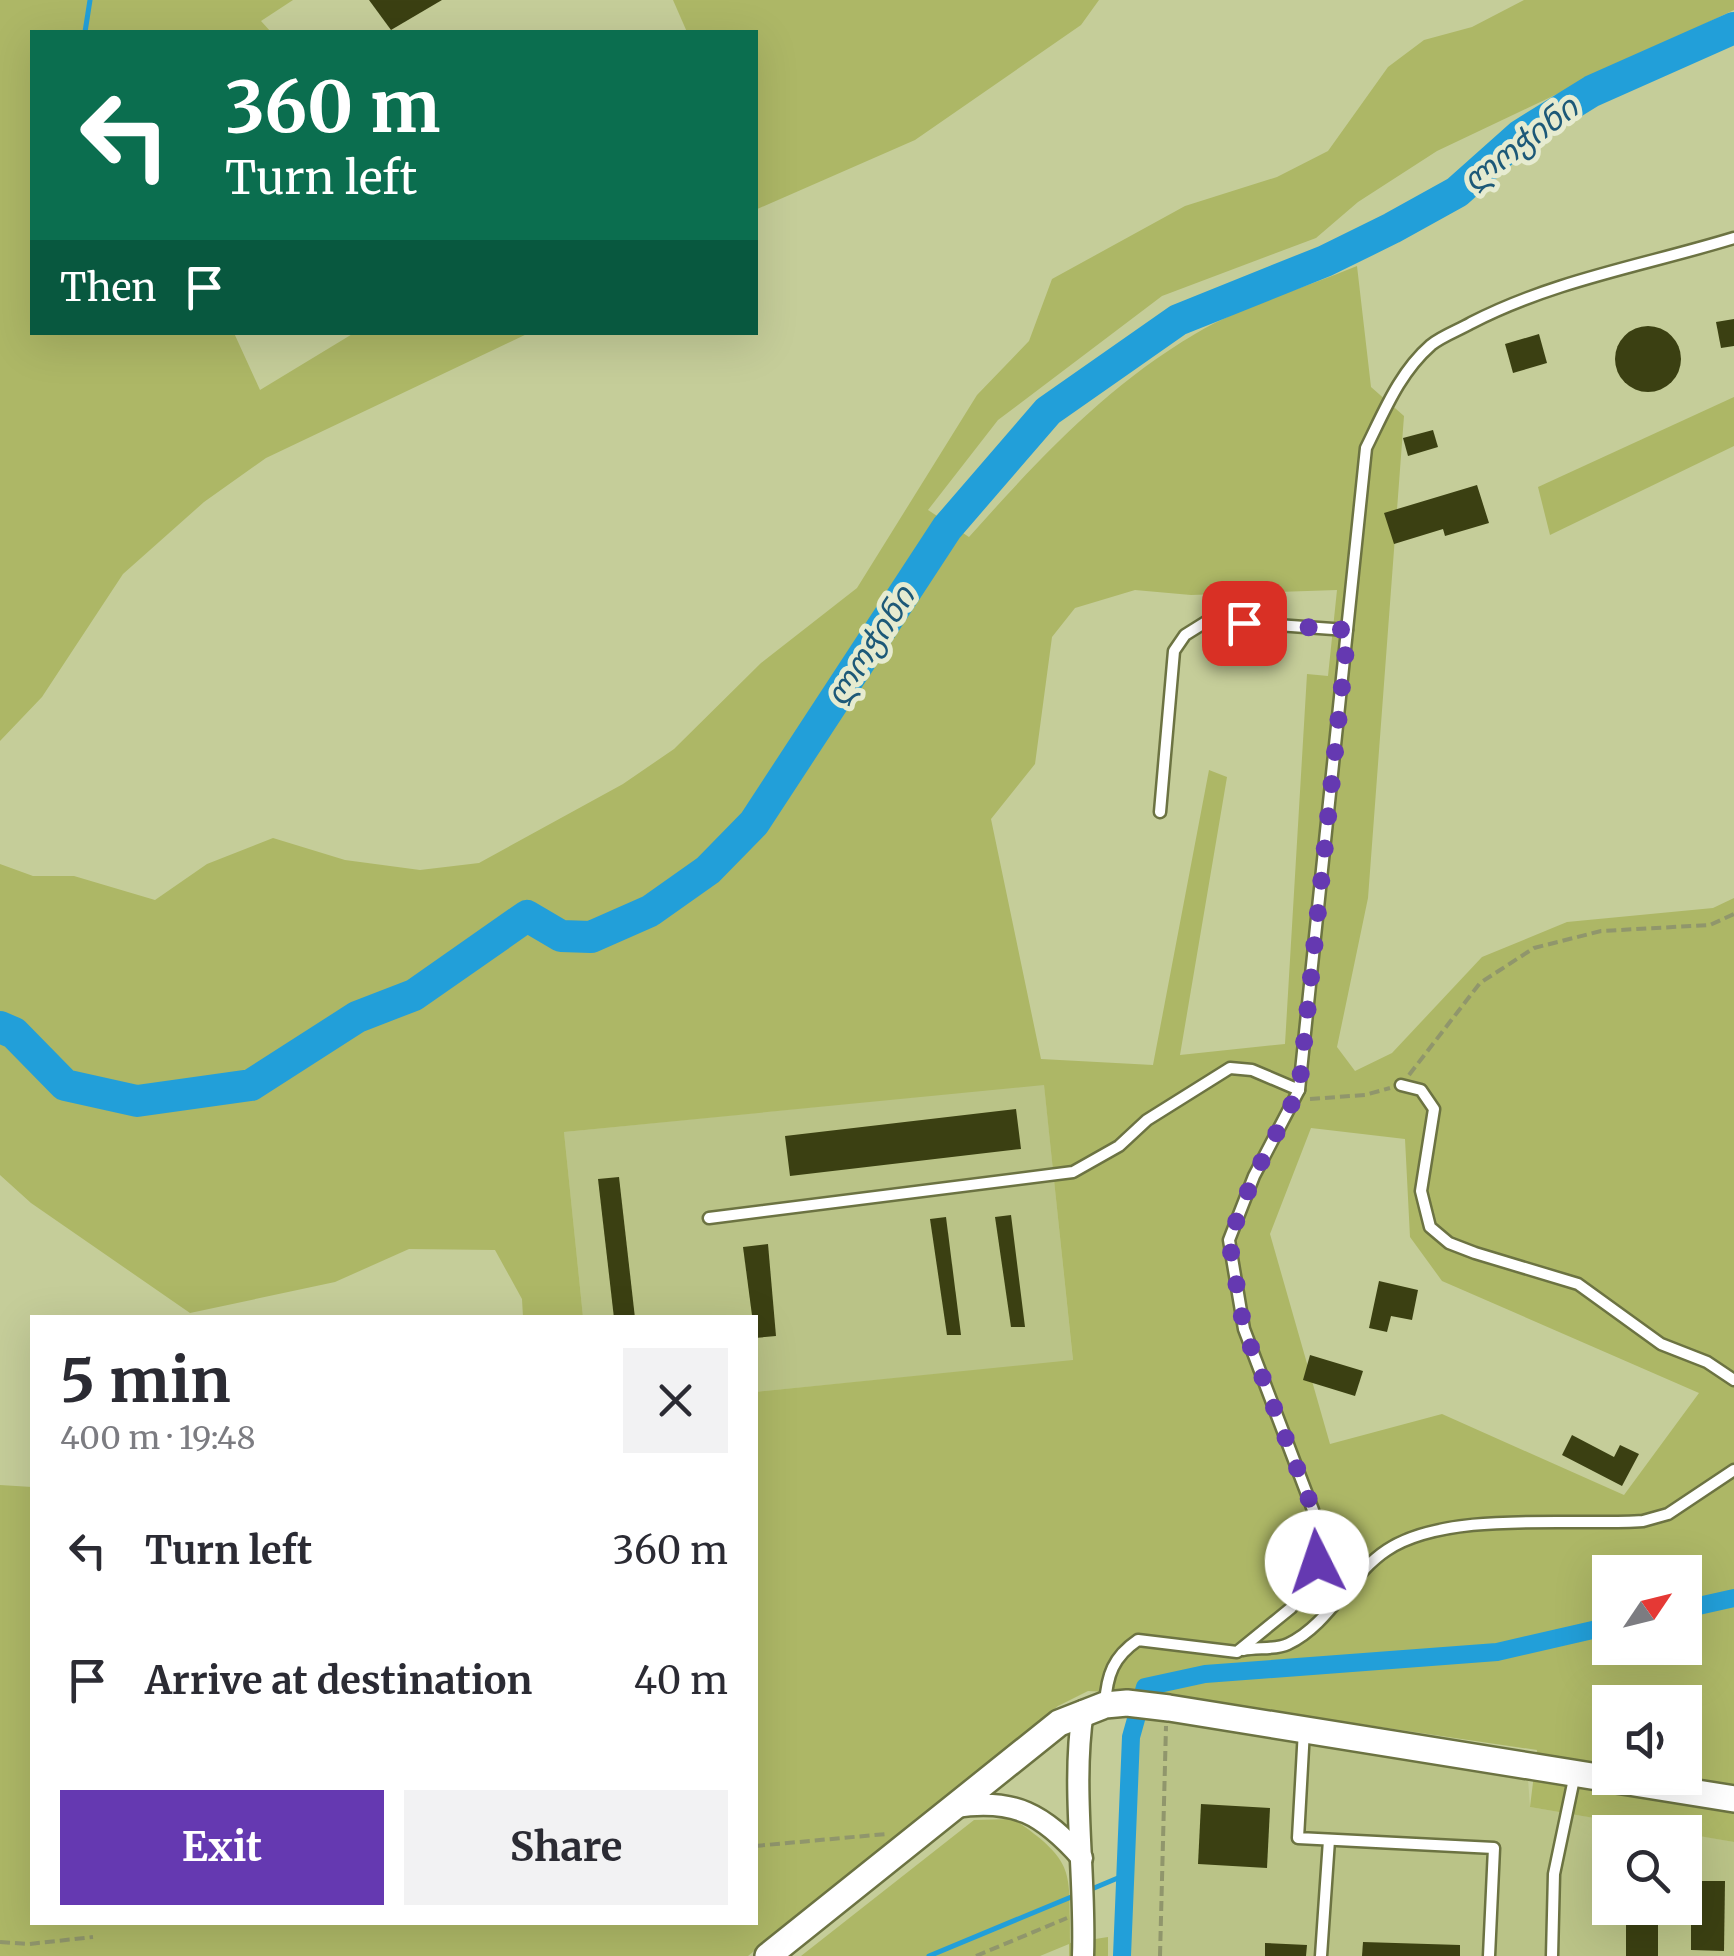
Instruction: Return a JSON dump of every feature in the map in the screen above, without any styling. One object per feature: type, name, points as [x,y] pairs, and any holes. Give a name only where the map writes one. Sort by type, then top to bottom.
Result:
[{"type":"street","points":[[1083,1956],[1085,1910],[1077,1750],[1105,1706]]},
{"type":"street","points":[[768,1956],[1014,1756],[1105,1706],[1165,1708],[1734,1799]]},
{"type":"street","points":[[955,1807],[985,1803],[1012,1806],[1054,1827],[1082,1858]]},
{"type":"lane","points":[[1237,1652],[1291,1608],[1317,1562],[1313,1510],[1244,1329],[1229,1240],[1254,1176],[1299,1090],[1366,448],[1397,384],[1432,344],[1506,305],[1586,276],[1640,266],[1734,238]]},
{"type":"lane","points":[[1160,812],[1174,651],[1185,635],[1210,620],[1348,630]]},
{"type":"lane","points":[[708,1218],[1073,1172],[1119,1146],[1162,1110],[1230,1068],[1252,1070],[1299,1090]]},
{"type":"lane","points":[[1401,1085],[1420,1090],[1434,1110],[1421,1190],[1430,1227],[1449,1244],[1578,1284],[1661,1344],[1707,1362],[1734,1380]]},
{"type":"lane","points":[[1105,1706],[1106,1678],[1121,1652],[1138,1640],[1237,1652],[1284,1647],[1305,1634],[1388,1549],[1418,1537],[1473,1525],[1643,1521],[1668,1514],[1734,1470]]},
{"type":"lane","points":[[1304,1729],[1298,1838],[1494,1848],[1488,1956]]},
{"type":"lane","points":[[1552,1956],[1554,1874],[1575,1773]]},
{"type":"lane","points":[[1321,1956],[1329,1840]]},
{"type":"path","points":[[1299,1090],[1310,1099],[1365,1095],[1401,1085],[1480,982],[1534,948],[1601,931],[1710,925],[1734,914]]},
{"type":"path","points":[[1160,1956],[1165,1708]]},
{"type":"path","points":[[758,1846],[886,1834]]},
{"type":"path","points":[[976,1956],[1085,1910]]},
{"type":"path","points":[[0,1942],[29,1944],[94,1936]]},
{"type":"shaded area","points":[[0,0],[293,0],[261,21],[269,30],[30,30],[30,335],[235,335],[260,390],[351,335],[525,335],[266,458],[204,502],[123,574],[42,697],[0,741]]},
{"type":"shaded area","points":[[673,0],[1099,0],[1081,25],[915,140],[758,209],[758,30],[686,30]]},
{"type":"shaded area","points":[[1524,0],[1734,0],[1734,10],[1437,151],[1358,202],[1316,238],[1162,296],[998,420],[928,510],[969,537],[1074,426],[1162,355],[1234,314],[1357,266],[1371,387],[1404,416],[1368,898],[1337,1047],[1355,1071],[1392,1053],[1482,957],[1567,922],[1713,908],[1734,898],[1734,1842],[1702,1837],[1702,1815],[1592,1818],[1530,1807],[1537,1750],[1164,1695],[1088,1691],[1058,1706],[748,1956],[0,1956],[0,1485],[30,1487],[30,1925],[758,1925],[758,1392],[1073,1360],[1044,1085],[564,1132],[583,1315],[523,1315],[522,1299],[495,1250],[409,1249],[335,1282],[190,1313],[31,1203],[0,1175],[0,864],[33,876],[74,876],[155,900],[207,864],[273,838],[345,860],[420,870],[479,863],[623,784],[674,749],[761,663],[857,588],[977,395],[1029,341],[1052,279],[1185,206],[1277,177],[1328,151],[1388,67],[1424,40],[1472,27]],"holes":[[[1135,590],[1191,595],[1337,590],[1328,676],[1307,674],[1285,1044],[1180,1055],[1227,777],[1209,770],[1153,1065],[1041,1059],[991,819],[1035,764],[1052,637],[1075,608]],[[1311,1128],[1405,1139],[1410,1237],[1442,1281],[1699,1393],[1624,1495],[1442,1414],[1330,1444],[1270,1234]]]},
{"type":"shaded area","points":[[1734,397],[1734,446],[1550,535],[1538,487]]},
{"type":"shaded area","points":[[1044,1084],[1073,1361],[758,1392],[758,1315],[583,1315],[564,1132]]},
{"type":"shaded area","points":[[1161,1707],[1527,1765],[1530,1807],[1592,1817],[1592,1925],[1702,1925],[1702,1836],[1734,1842],[1734,1956],[1122,1956],[1135,1718]]},
{"type":"shaded area","points":[[1014,1819],[1049,1847],[1065,1870],[1070,1899],[1070,1943],[1108,1937],[1108,1956],[1069,1956],[1069,1944],[1040,1956],[801,1956],[974,1820]]},
{"type":"building","points":[[369,0],[442,0],[391,30]]},
{"type":"building","points":[[1734,319],[1734,346],[1721,348],[1716,322]]},
{"type":"building","points":[[1648,326],[1661,328],[1671,336],[1679,346],[1679,372],[1671,382],[1661,390],[1648,392],[1635,390],[1625,382],[1617,372],[1615,359],[1617,346],[1625,336],[1635,328]]},
{"type":"building","points":[[1539,334],[1547,363],[1513,373],[1505,344]]},
{"type":"building","points":[[1433,430],[1438,447],[1408,456],[1403,438]]},
{"type":"building","points":[[1477,485],[1489,523],[1445,536],[1443,529],[1394,544],[1384,513]]},
{"type":"building","points":[[1016,1109],[1021,1149],[790,1176],[785,1136]]},
{"type":"building","points":[[619,1177],[635,1315],[614,1315],[598,1179]]},
{"type":"building","points":[[1011,1215],[1025,1327],[1011,1327],[995,1217]]},
{"type":"building","points":[[946,1217],[961,1335],[947,1335],[930,1219]]},
{"type":"building","points":[[768,1244],[776,1336],[758,1338],[758,1315],[752,1315],[743,1247]]},
{"type":"building","points":[[1379,1281],[1418,1290],[1412,1320],[1391,1316],[1387,1332],[1369,1328]]},
{"type":"building","points":[[1310,1355],[1363,1371],[1355,1396],[1303,1380]]},
{"type":"building","points":[[1572,1435],[1614,1457],[1620,1445],[1639,1454],[1622,1486],[1562,1455]]},
{"type":"building","points":[[1201,1804],[1270,1808],[1267,1868],[1198,1864]]},
{"type":"building","points":[[1702,1881],[1725,1881],[1724,1951],[1691,1950],[1691,1925],[1702,1925]]},
{"type":"building","points":[[1626,1925],[1658,1925],[1658,1956],[1626,1956]]},
{"type":"building","points":[[1363,1942],[1460,1945],[1460,1956],[1362,1956]]},
{"type":"building","points":[[1265,1943],[1307,1945],[1306,1956],[1265,1956]]},
{"type":"waterway","points":[[85,30],[90,0]]},
{"type":"waterway","name":"ლოჭინი","points":[[0,1027],[14,1033],[65,1085],[137,1101],[251,1085],[357,1017],[414,995],[527,916],[561,936],[591,937],[650,911],[708,870],[754,823],[947,528],[1048,411],[1178,320],[1325,261],[1392,228],[1457,192],[1521,135],[1592,91],[1734,28]]},
{"type":"waterway","points":[[1702,1605],[1734,1598]]},
{"type":"waterway","points":[[1122,1956],[1131,1737],[1145,1687],[1205,1674],[1497,1652],[1592,1630]]},
{"type":"waterway","points":[[1087,1891],[1125,1875]]},
{"type":"waterway","points":[[929,1956],[1076,1895]]},
{"type":"route","points":[[1244,623],[1348,630],[1299,1090],[1254,1176],[1229,1240],[1244,1329],[1313,1510],[1317,1562]]}]
